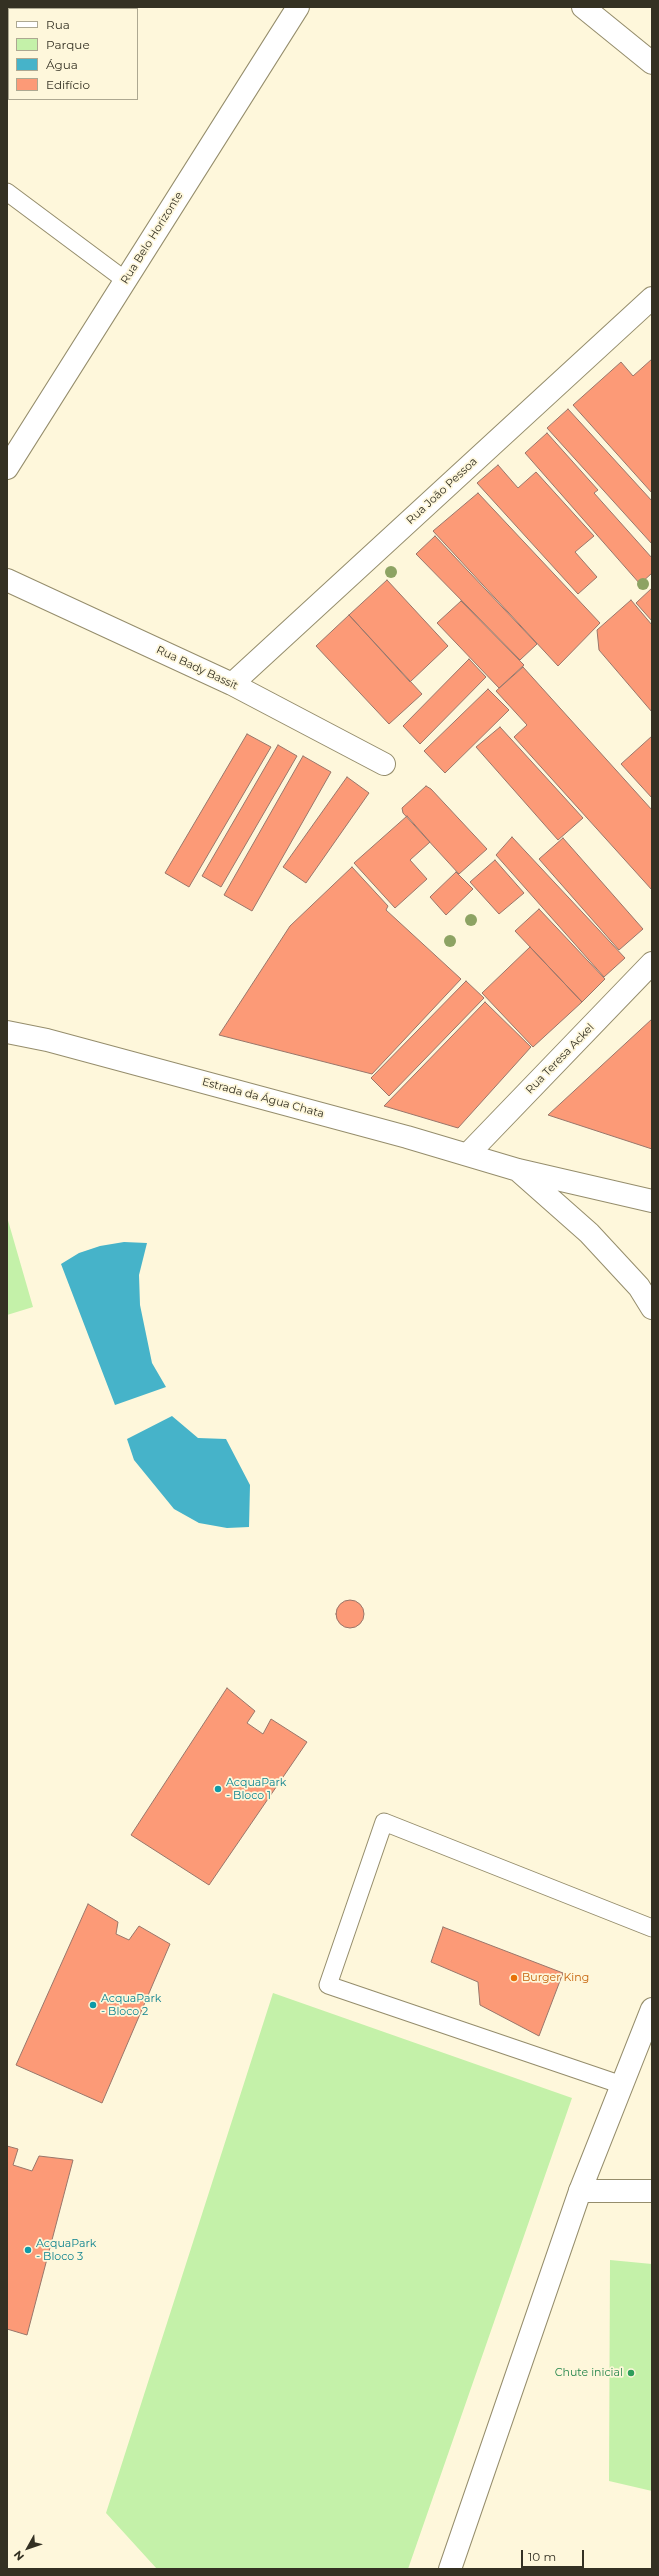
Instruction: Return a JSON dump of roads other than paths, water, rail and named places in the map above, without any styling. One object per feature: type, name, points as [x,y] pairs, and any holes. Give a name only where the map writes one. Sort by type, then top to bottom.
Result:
[{"type":"street","name":"Rua Belo Horizonte","points":[[7,468],[298,7]]},
{"type":"street","points":[[583,7],[652,63]]},
{"type":"street","name":"Rua João Pessoa","points":[[232,684],[652,298]]},
{"type":"street","name":"Rua Bady Bassit","points":[[7,580],[232,684],[384,764]]},
{"type":"street","name":"Rua Teresa Ackel","points":[[468,1154],[652,963]]},
{"type":"street","points":[[7,1019],[47,1040]]},
{"type":"street","name":"Estrada da Água Chata","points":[[7,1032],[47,1040],[468,1154],[518,1170],[652,1201]]},
{"type":"street","name":"Estrada da Água Chata","points":[[518,1170],[589,1233],[639,1287],[652,1308]]},
{"type":"street","points":[[450,2569],[580,2191],[652,2009]]},
{"type":"street","points":[[580,2191],[652,2191]]},
{"type":"lane","points":[[7,192],[125,280]]},
{"type":"lane","points":[[622,2085],[328,1985],[384,1822],[652,1928]]},
{"type":"water","points":[[124,1242],[147,1243],[139,1275],[140,1305],[152,1363],[166,1387],[115,1405],[61,1264],[79,1253],[100,1246]]},
{"type":"water","points":[[172,1416],[198,1438],[226,1439],[250,1485],[249,1527],[227,1528],[199,1523],[174,1509],[134,1460],[127,1439]]},
{"type":"place","name":"AcquaPark - Bloco 1","points":[[218,1789]]},
{"type":"place","name":"Burger King","points":[[514,1978]]},
{"type":"place","name":"AcquaPark - Bloco 2","points":[[93,2005]]},
{"type":"place","name":"AcquaPark - Bloco 3","points":[[28,2250]]},
{"type":"place","name":"Chute inicial","points":[[631,2373]]}]
